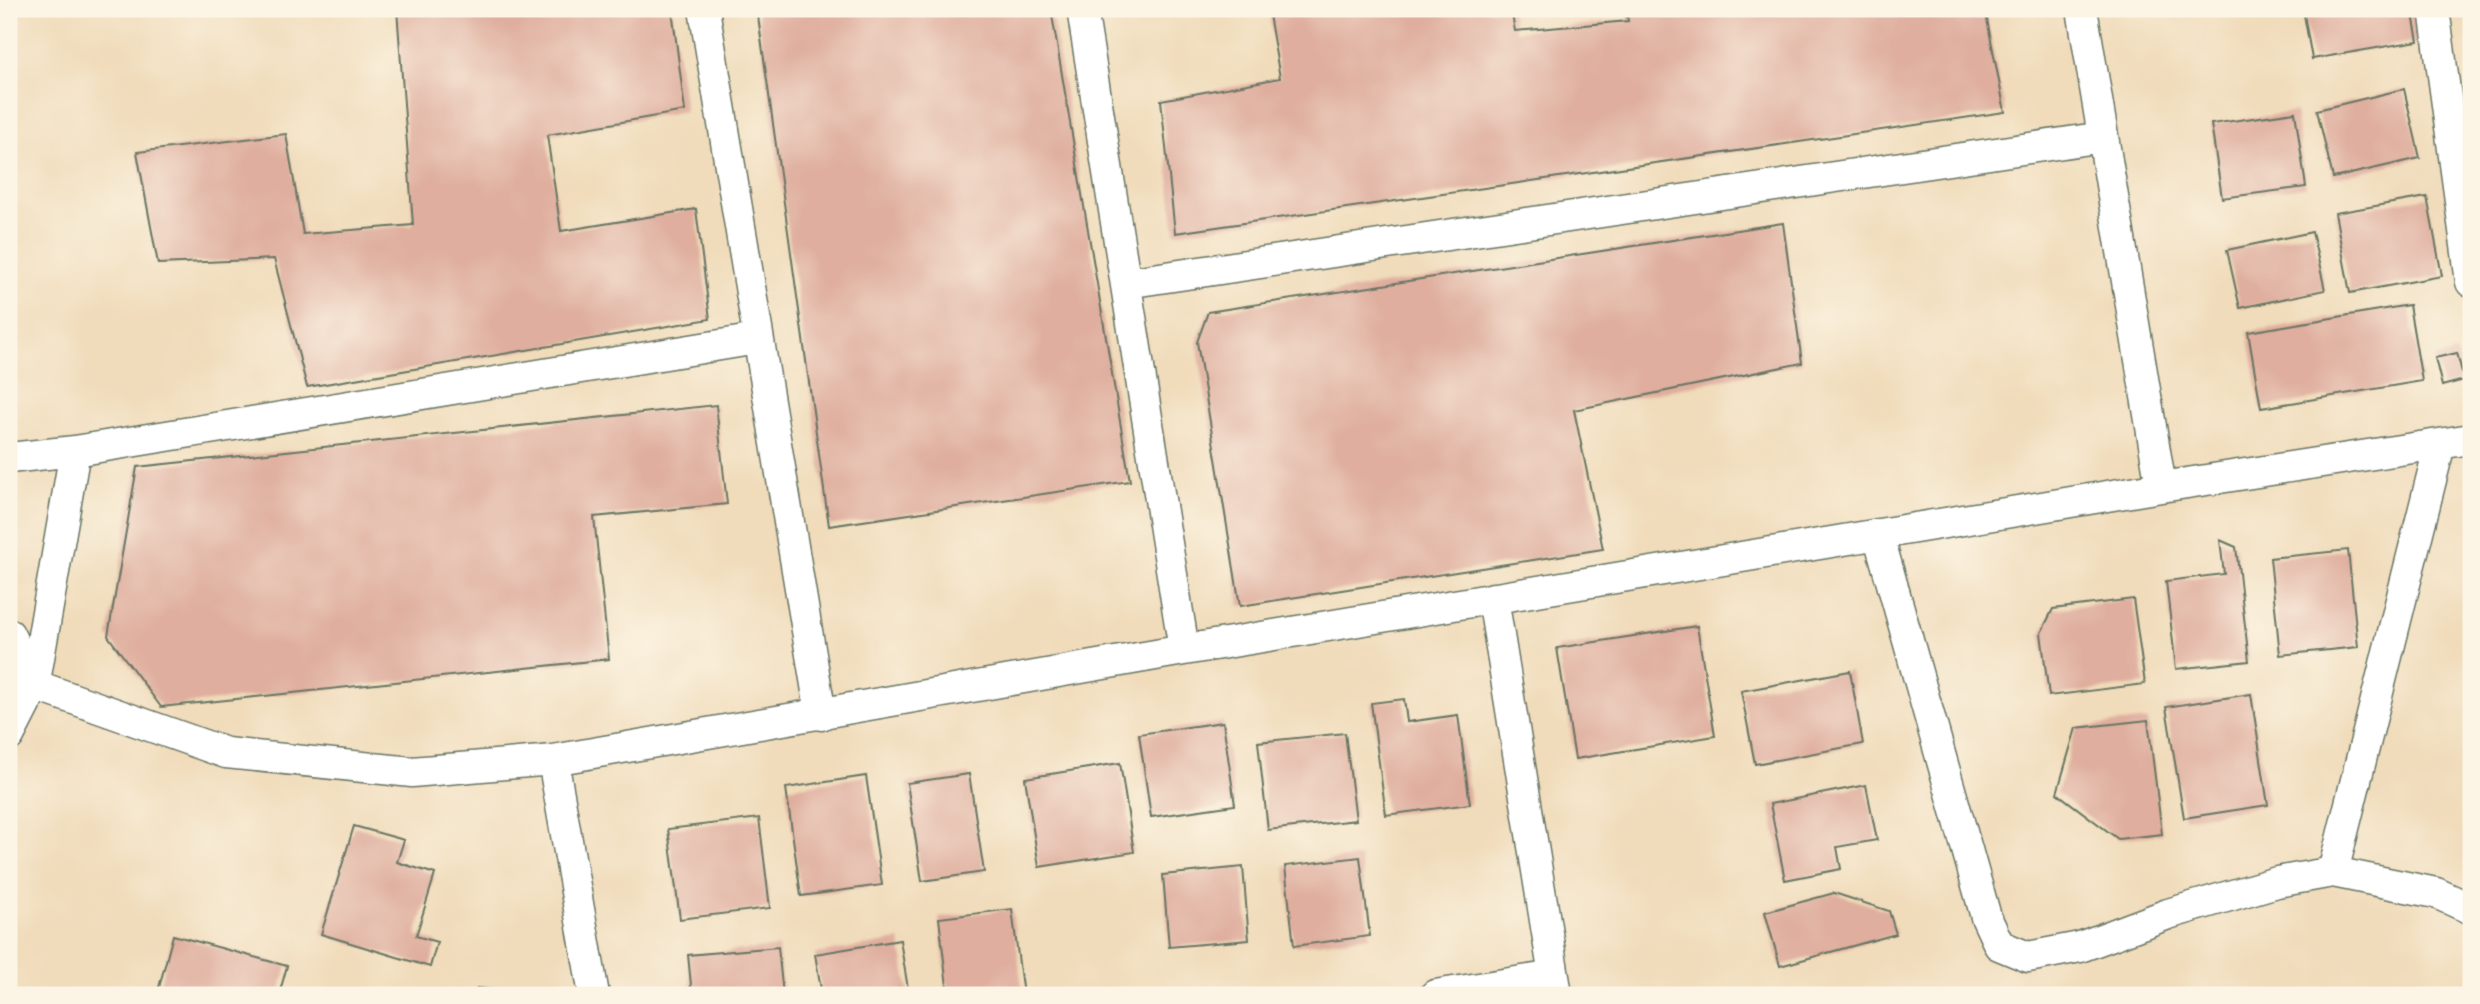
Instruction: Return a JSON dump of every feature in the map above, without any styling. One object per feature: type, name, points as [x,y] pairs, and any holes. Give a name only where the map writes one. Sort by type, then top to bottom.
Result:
[{"type":"street","points":[[704,9],[821,715]]},
{"type":"street","points":[[1082,9],[1184,650]]},
{"type":"street","points":[[2082,9],[2161,487]]},
{"type":"street","points":[[2434,9],[2460,116],[2471,282]]},
{"type":"street","points":[[1126,282],[2103,137]]},
{"type":"street","points":[[9,458],[75,451],[757,339]]},
{"type":"street","points":[[21,681],[226,753],[412,772],[553,760],[1493,598],[2161,487],[2471,439]]},
{"type":"street","points":[[2333,872],[2440,444]]},
{"type":"street","points":[[9,736],[75,451]]},
{"type":"street","points":[[1878,534],[1986,916],[1999,945],[2028,957],[2080,947],[2168,914],[2253,889],[2333,872],[2436,892],[2471,909]]},
{"type":"street","points":[[1435,995],[1556,985],[1493,598]]},
{"type":"street","points":[[9,634],[21,681]]},
{"type":"street","points":[[553,760],[594,995]]},
{"type":"building","points":[[397,9],[672,9],[685,111],[547,135],[561,231],[696,209],[710,319],[307,387],[274,259],[158,264],[137,152],[286,134],[303,234],[413,225]]},
{"type":"building","points":[[757,9],[1051,9],[1130,481],[829,526]]},
{"type":"building","points":[[1268,9],[1511,9],[1515,31],[1628,21],[1626,9],[1985,9],[2005,112],[1175,233],[1161,100],[1280,78]]},
{"type":"building","points":[[2303,9],[2412,9],[2418,41],[2312,59]]},
{"type":"building","points":[[2404,89],[2420,158],[2333,178],[2317,110]]},
{"type":"building","points":[[2295,112],[2306,187],[2222,198],[2211,124]]},
{"type":"building","points":[[2427,197],[2442,276],[2350,293],[2335,213]]},
{"type":"building","points":[[1783,223],[1802,363],[1574,410],[1603,549],[1240,606],[1197,342],[1208,312]]},
{"type":"building","points":[[2312,232],[2325,290],[2240,308],[2227,250]]},
{"type":"building","points":[[2409,305],[2422,381],[2261,408],[2248,332]]},
{"type":"building","points":[[2457,353],[2464,380],[2442,386],[2435,358]]},
{"type":"building","points":[[716,405],[727,504],[594,517],[609,659],[161,707],[108,636],[137,467]]},
{"type":"building","points":[[2220,540],[2236,547],[2249,661],[2176,669],[2166,581],[2224,574]]},
{"type":"building","points":[[2348,550],[2358,647],[2280,655],[2270,558]]},
{"type":"building","points":[[2133,599],[2145,684],[2049,696],[2041,633],[2053,609]]},
{"type":"building","points":[[1697,626],[1715,736],[1575,759],[1557,648]]},
{"type":"building","points":[[1850,671],[1863,744],[1755,764],[1741,691]]},
{"type":"building","points":[[2251,694],[2268,805],[2184,818],[2166,707]]},
{"type":"building","points":[[1404,699],[1407,722],[1458,715],[1470,804],[1386,815],[1371,703]]},
{"type":"building","points":[[2148,720],[2162,834],[2118,839],[2057,793],[2076,728]]},
{"type":"building","points":[[1223,722],[1235,805],[1151,817],[1139,734]]},
{"type":"building","points":[[1345,733],[1356,820],[1268,830],[1258,742]]},
{"type":"building","points":[[1120,763],[1134,852],[1039,867],[1025,778]]},
{"type":"building","points":[[969,774],[984,872],[922,881],[907,783]]},
{"type":"building","points":[[866,776],[882,885],[801,896],[786,788]]},
{"type":"building","points":[[1866,785],[1877,840],[1837,847],[1841,869],[1785,880],[1770,804]]},
{"type":"building","points":[[759,818],[770,908],[680,919],[668,829]]},
{"type":"building","points":[[354,826],[404,840],[397,862],[435,874],[416,936],[437,942],[430,967],[321,934]]},
{"type":"building","points":[[1360,857],[1370,936],[1294,946],[1285,866]]},
{"type":"building","points":[[1243,867],[1249,940],[1169,947],[1163,875]]},
{"type":"building","points":[[1834,893],[1889,911],[1896,934],[1780,966],[1765,912]]},
{"type":"building","points":[[1012,909],[1023,995],[948,995],[939,918]]},
{"type":"building","points":[[173,935],[287,966],[279,995],[157,995]]},
{"type":"building","points":[[900,940],[909,995],[822,995],[815,954]]},
{"type":"building","points":[[778,947],[783,995],[692,995],[688,955]]},
{"type":"building","points":[[477,988],[531,993],[531,995],[476,995]]}]
